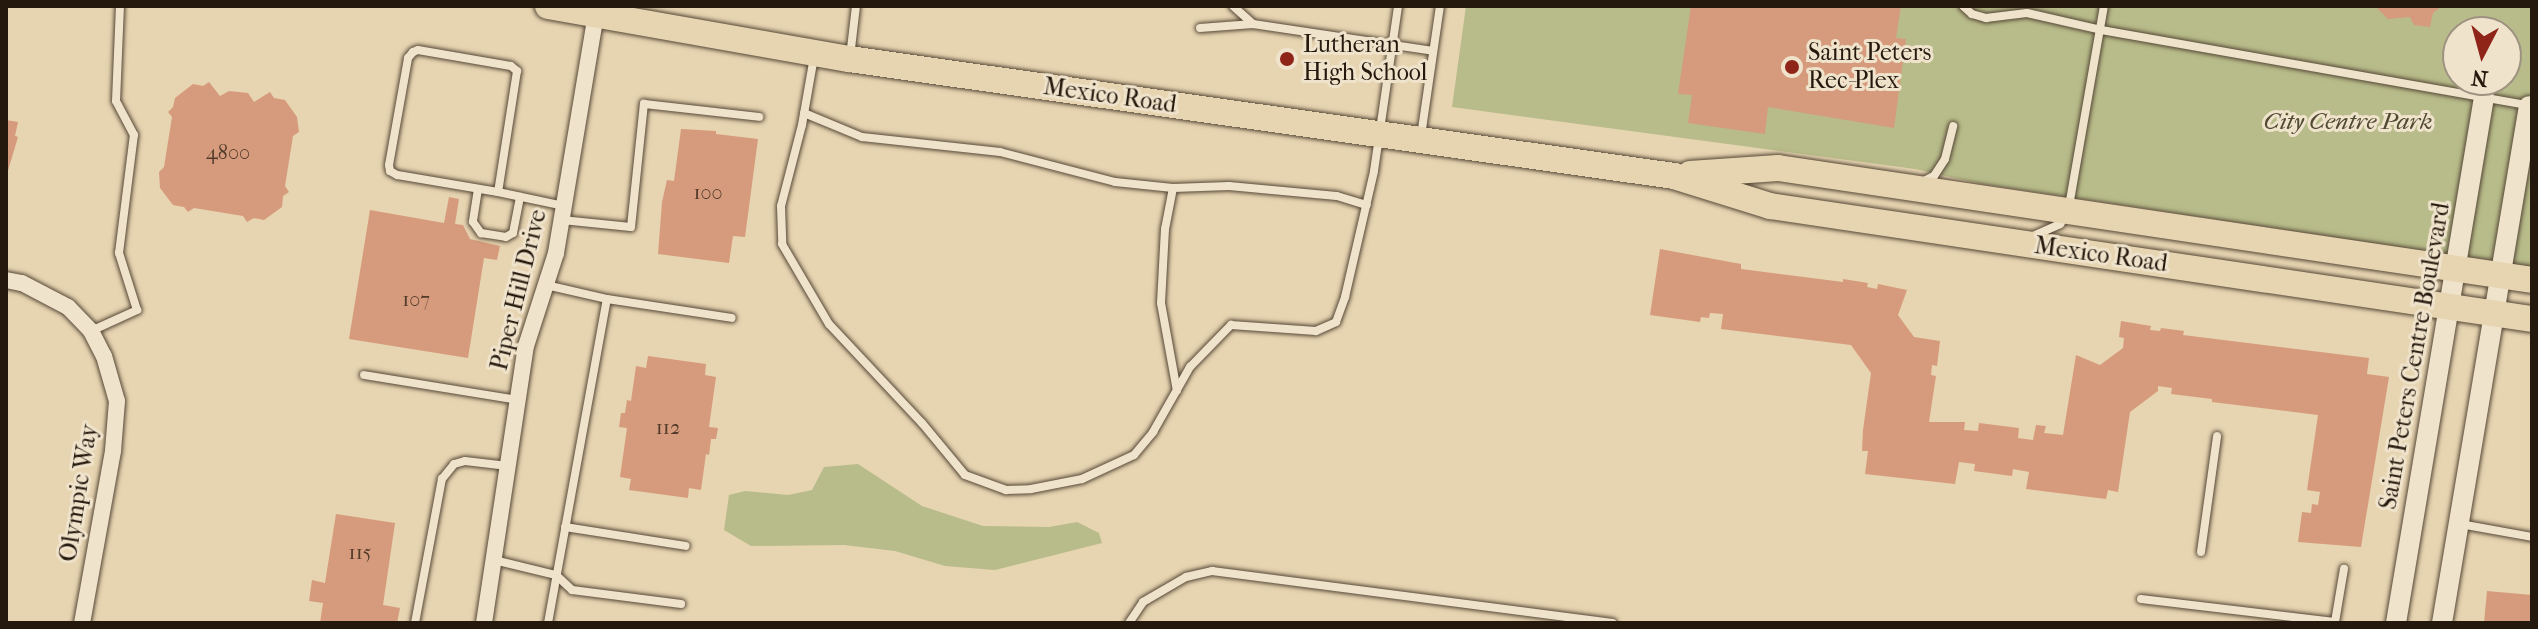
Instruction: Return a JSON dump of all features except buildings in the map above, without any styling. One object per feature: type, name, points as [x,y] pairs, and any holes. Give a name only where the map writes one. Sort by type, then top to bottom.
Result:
[{"type":"main road","name":"Mexico Road","points":[[548,6],[596,15],[629,14],[815,54],[1674,176],[1770,206],[2532,319]]},
{"type":"main road","name":"Mexico Road","points":[[1674,176],[1778,168],[2532,280]]},
{"type":"street","name":"Piper Hill Drive","points":[[484,623],[526,346],[563,213],[596,15]]},
{"type":"street","name":"Saint Peters Centre Boulevard","points":[[2396,623],[2484,97]]},
{"type":"street","points":[[2442,623],[2530,106]]},
{"type":"street","name":"Olympic Way","points":[[6,280],[22,283],[68,307],[91,331],[104,356],[117,401],[113,451],[82,623]]},
{"type":"lane","points":[[91,331],[137,310],[119,253],[134,135],[116,101],[120,6]]},
{"type":"lane","points":[[849,59],[856,6]]},
{"type":"lane","points":[[1233,6],[1253,24]]},
{"type":"lane","points":[[815,54],[781,206],[782,244],[829,324],[922,423],[965,475],[1006,490],[1031,489],[1108,469],[1134,455],[1153,432],[1190,367],[1231,325],[1316,331],[1336,322],[1367,205],[1398,6]]},
{"type":"lane","points":[[1420,140],[1440,6]]},
{"type":"lane","points":[[1963,6],[1972,14],[1986,18],[2027,10],[2101,30],[2530,106]]},
{"type":"lane","points":[[2017,243],[2060,224],[2068,212],[2104,6]]},
{"type":"lane","points":[[1200,28],[1253,24],[1433,51]]},
{"type":"lane","points":[[498,192],[517,71],[511,66],[418,50],[413,52],[408,58],[390,171],[397,175],[520,197],[563,213],[631,227],[644,104],[759,117]]},
{"type":"lane","points":[[804,113],[862,137],[1000,152],[1115,182],[1173,188],[1229,186],[1337,196],[1367,205]]},
{"type":"lane","points":[[1907,189],[1934,176],[1945,159],[1953,126]]},
{"type":"lane","points":[[1173,188],[1165,229],[1161,303],[1177,391]]},
{"type":"lane","points":[[478,189],[473,222],[481,233],[506,237],[513,233],[520,197]]},
{"type":"lane","points":[[545,285],[607,299],[732,318]]},
{"type":"lane","points":[[548,623],[607,299]]},
{"type":"lane","points":[[364,375],[518,400]]},
{"type":"lane","points":[[2201,552],[2217,436]]},
{"type":"lane","points":[[415,623],[437,492],[442,479],[454,464],[465,461],[508,466]]},
{"type":"lane","points":[[2459,524],[2532,537]]},
{"type":"lane","points":[[565,527],[686,546]]},
{"type":"lane","points":[[494,559],[556,575],[572,590],[681,604]]},
{"type":"lane","points":[[2141,599],[2335,622],[2344,569]]},
{"type":"lane","points":[[1129,623],[1143,602],[1186,577],[1212,571],[1613,623]]},
{"type":"green space","name":"City Centre Park","points":[[1466,6],[2532,6],[2532,267],[1982,184],[1915,169],[1452,107]]},
{"type":"green space","points":[[858,464],[922,506],[983,526],[1049,527],[1077,522],[1099,533],[1102,543],[995,570],[945,566],[895,551],[844,545],[751,546],[724,530],[729,495],[745,491],[788,495],[812,490],[824,467]]},
{"type":"place","name":"Lutheran High School","points":[[1287,59]]},
{"type":"place","name":"Saint Peters Rec-Plex","points":[[1792,67]]}]
